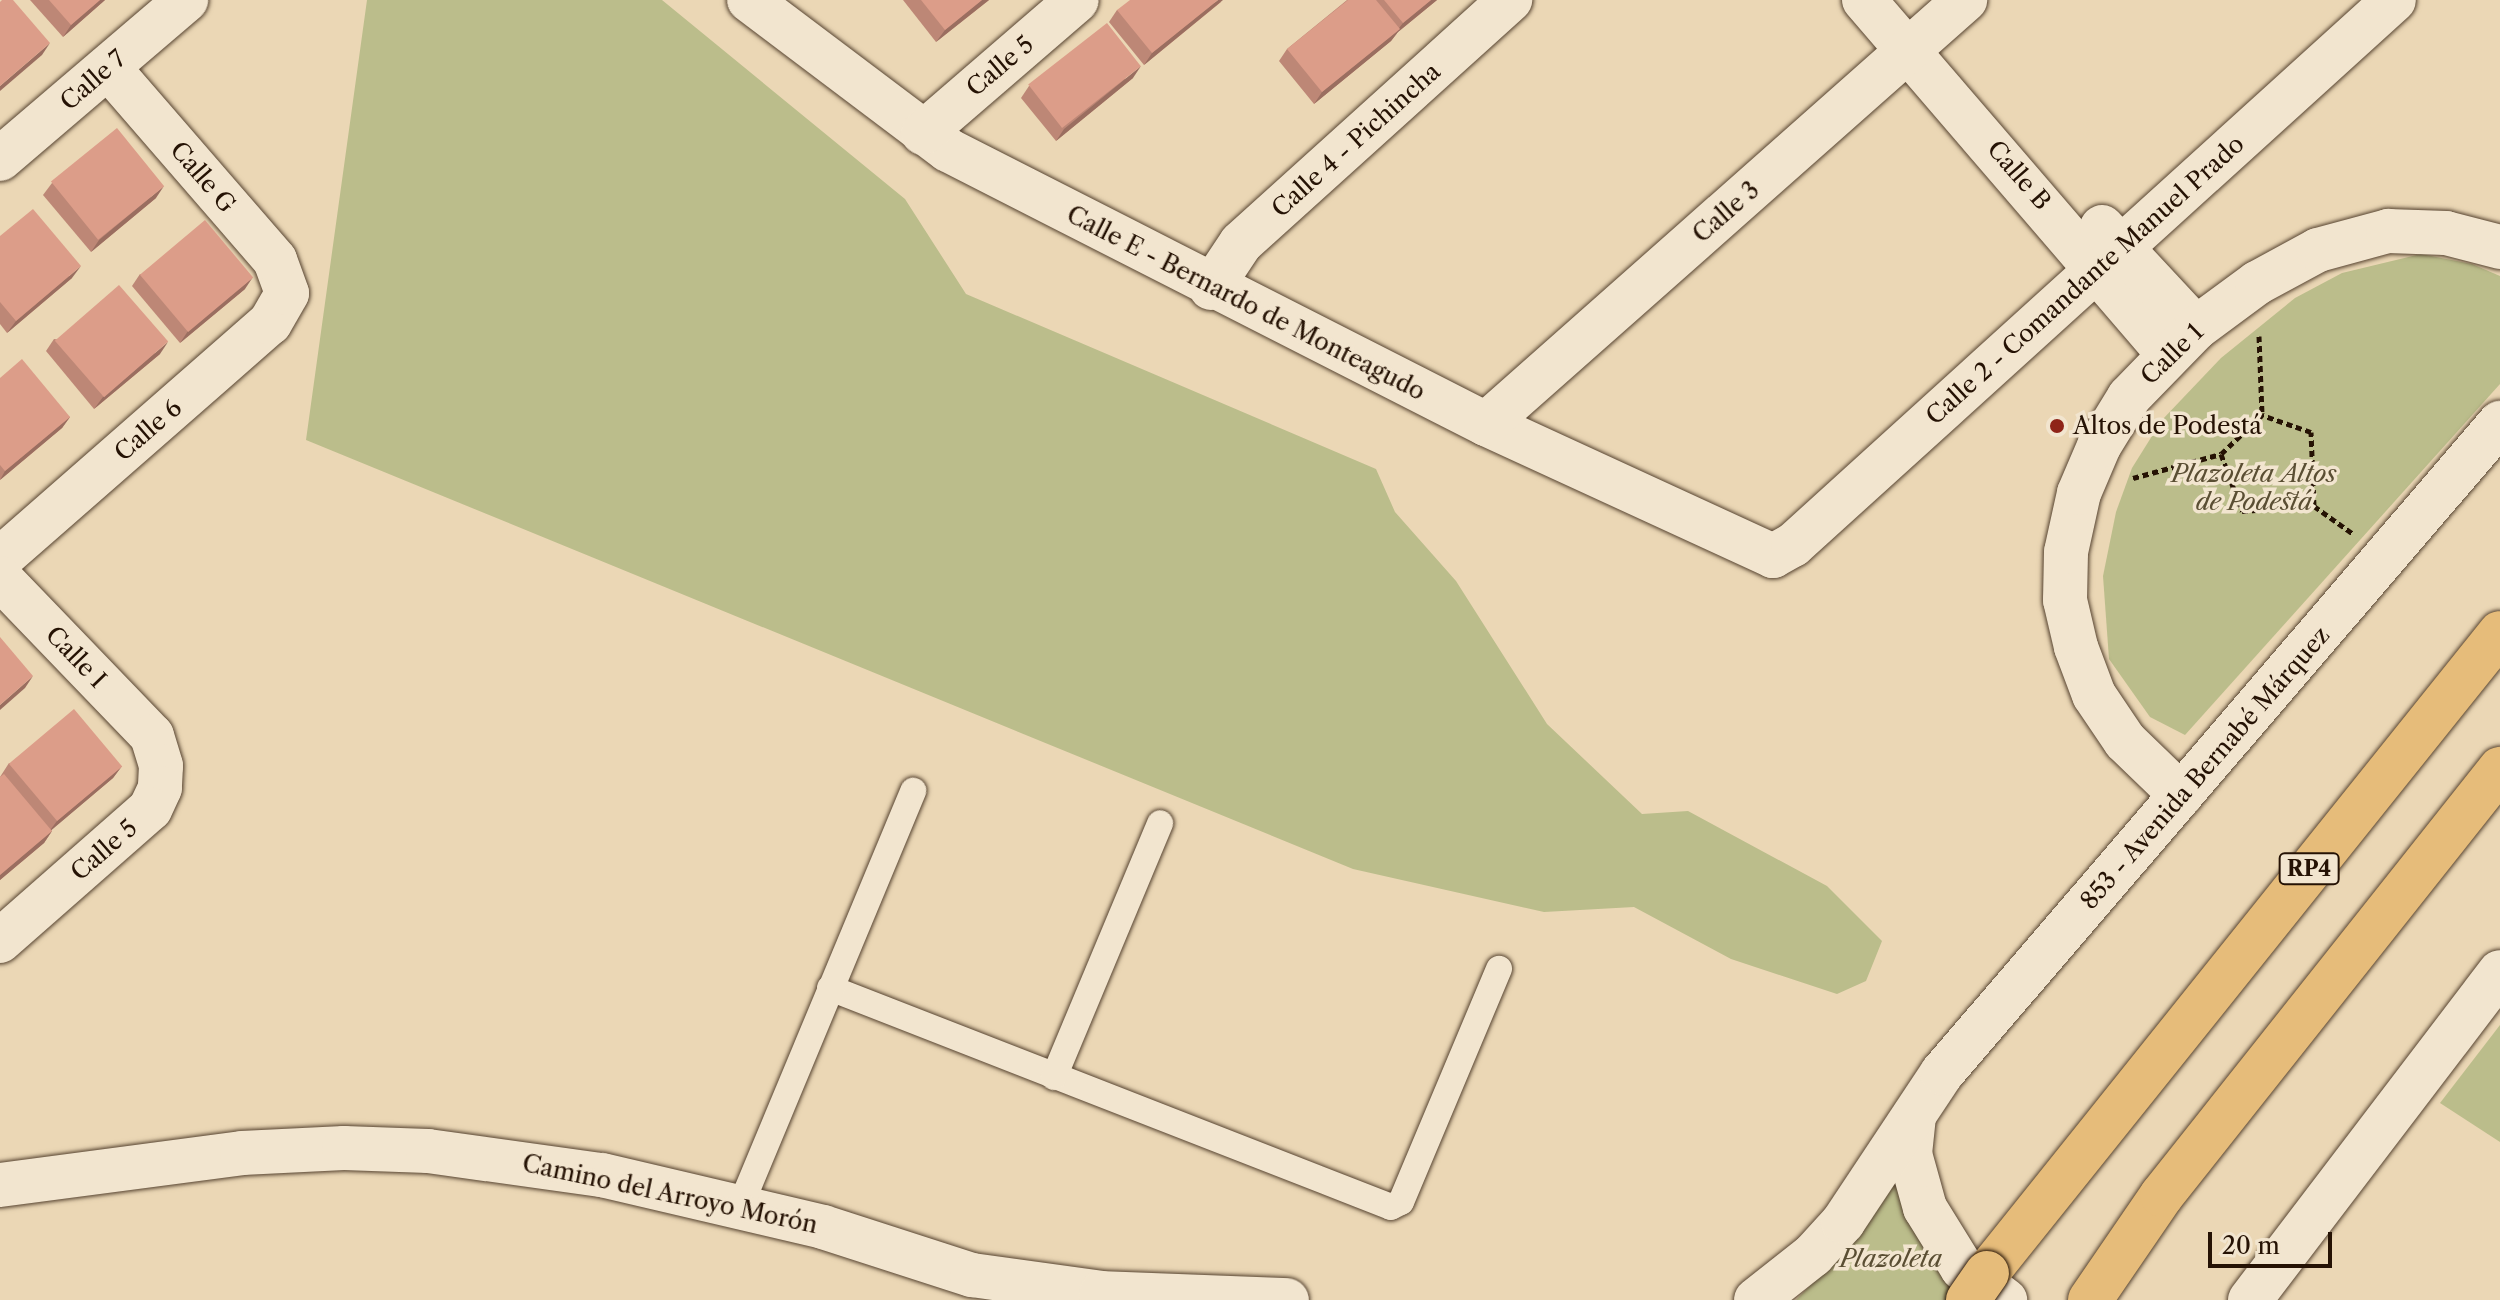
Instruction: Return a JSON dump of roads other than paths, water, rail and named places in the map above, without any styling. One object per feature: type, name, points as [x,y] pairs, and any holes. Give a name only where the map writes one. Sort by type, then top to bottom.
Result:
[{"type":"main road","name":"RP4","points":[[1968,1300],[2118,1106],[2500,633]]},
{"type":"main road","points":[[2090,1300],[2162,1195],[2500,769]]},
{"type":"street","name":"Calle 7","points":[[0,159],[186,0]]},
{"type":"street","name":"Calle E - Bernardo de Monteagudo","points":[[749,0],[923,133],[1211,288],[1486,424],[1773,556]]},
{"type":"street","name":"Calle 5","points":[[923,133],[1077,0]]},
{"type":"street","name":"Calle 4 - Pichincha","points":[[1211,288],[1241,243],[1510,0]]},
{"type":"street","name":"Calle B","points":[[1864,0],[1918,42],[2182,341]]},
{"type":"street","name":"Calle B","points":[[1897,0],[1918,42]]},
{"type":"street","name":"Calle 3","points":[[1486,424],[1965,0]]},
{"type":"street","name":"Calle 2 - Comandante Manuel Prado","points":[[1773,556],[1793,545],[2394,0]]},
{"type":"street","name":"Calle G","points":[[108,67],[275,260],[287,293]]},
{"type":"street","name":"Calle 1","points":[[2181,795],[2125,741],[2094,695],[2076,647],[2065,588],[2066,552],[2079,493],[2099,446],[2129,397],[2182,341],[2257,283],[2318,250],[2388,231],[2446,233],[2500,247]]},
{"type":"street","name":"Calle 6","points":[[0,559],[270,323],[287,293]]},
{"type":"street","name":"853 - Avenida Bernabé Márquez","points":[[1914,1116],[1942,1073],[2500,423]]},
{"type":"street","name":"Calle I","points":[[0,578],[152,736]]},
{"type":"street","name":"Calle 5","points":[[0,941],[150,809],[160,788],[161,766],[152,736]]},
{"type":"street","points":[[2250,1300],[2500,972]]},
{"type":"street","points":[[1756,1300],[1813,1255],[1843,1222],[1914,1116]]},
{"type":"street","points":[[1914,1116],[1910,1154],[1925,1208],[1962,1268],[2005,1300]]},
{"type":"street","name":"Camino del Arroyo Morón","points":[[0,1185],[153,1161],[372,1149],[505,1158],[823,1227],[972,1275],[1101,1293],[1287,1300]]},
{"type":"lane","points":[[740,1207],[913,791]]},
{"type":"lane","points":[[1054,1077],[1160,823]]},
{"type":"lane","points":[[830,988],[1391,1207],[1401,1202],[1499,969]]},
{"type":"place","name":"Altos de Podestá","points":[[2057,426]]},
{"type":"park label","name":"Plazoleta Altos de Podestá","points":[[2254,488]]},
{"type":"park label","name":"Plazoleta","points":[[1891,1259]]}]
